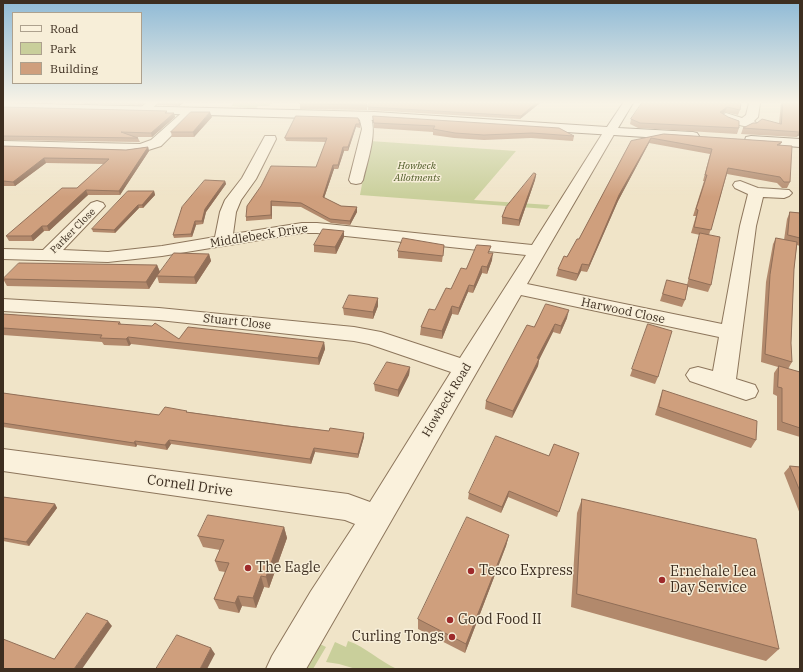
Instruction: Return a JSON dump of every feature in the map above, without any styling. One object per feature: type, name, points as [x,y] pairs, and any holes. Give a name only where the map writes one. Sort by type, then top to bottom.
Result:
[{"type":"street","points":[[6,151],[25,146],[127,149],[149,146],[156,143],[165,134]]},
{"type":"street","points":[[340,176],[357,178],[367,134]]},
{"type":"street","name":"Howbeck Road","points":[[284,669],[608,134]]},
{"type":"street","points":[[662,134],[702,137]]},
{"type":"street","points":[[223,241],[228,212],[249,179],[270,139]]},
{"type":"street","points":[[742,139],[800,143]]},
{"type":"street","points":[[723,383],[748,226],[748,188],[784,193]]},
{"type":"street","name":"Parker Close","points":[[48,256],[97,206]]},
{"type":"street","name":"Middlebeck Drive","points":[[3,254],[108,257],[162,251],[292,229],[317,228],[538,251]]},
{"type":"street","name":"Harwood Close","points":[[516,288],[731,333]]},
{"type":"street","name":"Stuart Close","points":[[3,305],[158,314],[354,334],[373,337],[466,369]]},
{"type":"street","points":[[698,375],[746,391]]},
{"type":"street","name":"Cornell Drive","points":[[3,460],[348,507],[376,519]]},
{"type":"green space","name":"Howbeck Allotments","points":[[370,141],[516,151],[474,200],[550,205],[547,209],[360,195]]},
{"type":"green space","points":[[348,641],[361,647],[397,669],[356,669],[326,662],[335,642],[346,647]]},
{"type":"green space","points":[[316,642],[326,647],[313,669],[301,669]]},
{"type":"building","points":[[3,134],[128,134],[138,138],[3,136]]},
{"type":"building","points":[[287,134],[352,134],[348,147],[343,147],[338,165],[333,165],[323,197],[341,206],[357,207],[350,221],[330,219],[301,203],[271,201],[271,215],[246,217],[247,206],[261,186],[271,166],[316,167],[327,138],[285,138]]},
{"type":"building","points":[[551,134],[571,134],[574,136]]},
{"type":"building","points":[[669,134],[782,142],[777,145],[792,146],[790,182],[784,182],[780,177],[728,168],[711,230],[694,227],[698,210],[696,209],[707,175],[705,175],[712,149],[651,138],[619,195],[589,265],[582,264],[578,274],[558,269],[564,256],[567,257],[577,239],[579,239],[631,141]]},
{"type":"building","points":[[3,146],[126,150],[148,147],[119,191],[86,190],[47,226],[42,226],[31,236],[6,236],[62,188],[77,188],[109,159],[44,158],[13,182],[3,181]]},
{"type":"building","points":[[534,173],[536,174],[519,220],[502,217],[506,207]]},
{"type":"building","points":[[205,180],[225,181],[205,209],[202,221],[195,221],[191,234],[173,235],[182,207]]},
{"type":"building","points":[[128,191],[154,191],[142,205],[138,205],[114,230],[92,229]]},
{"type":"building","points":[[790,212],[800,213],[800,238],[788,235]]},
{"type":"building","points":[[323,229],[344,231],[335,247],[314,245]]},
{"type":"building","points":[[700,233],[720,237],[711,285],[689,279]]},
{"type":"building","points":[[403,238],[444,245],[443,256],[398,251]]},
{"type":"building","points":[[776,238],[797,242],[794,269],[791,343],[792,362],[765,354],[770,275]]},
{"type":"building","points":[[477,245],[491,246],[488,253],[493,253],[487,267],[482,266],[474,286],[469,285],[459,308],[452,306],[442,331],[421,327],[429,309],[435,310],[446,288],[451,289],[461,268],[466,269]]},
{"type":"building","points":[[174,253],[209,254],[194,277],[157,276]]},
{"type":"building","points":[[19,263],[157,265],[146,282],[3,279]]},
{"type":"building","points":[[667,280],[688,285],[685,300],[663,294]]},
{"type":"building","points":[[349,295],[378,298],[373,312],[343,308]]},
{"type":"building","points":[[546,304],[569,310],[561,326],[555,324],[537,358],[539,359],[513,411],[486,401],[527,325],[534,327]]},
{"type":"building","points":[[3,314],[120,322],[118,324],[152,326],[155,323],[179,339],[188,327],[324,342],[318,358],[128,337],[126,339],[100,338],[102,335],[3,328]]},
{"type":"building","points":[[648,324],[672,331],[658,377],[632,369]]},
{"type":"building","points":[[387,362],[410,367],[398,390],[374,384]]},
{"type":"building","points":[[779,366],[800,372],[800,428],[782,422],[782,388],[778,387]]},
{"type":"building","points":[[663,390],[757,421],[756,440],[659,407]]},
{"type":"building","points":[[3,393],[159,415],[165,407],[187,411],[186,412],[287,426],[329,431],[330,428],[364,433],[358,454],[314,448],[310,459],[169,440],[165,445],[135,441],[134,443],[3,423]]},
{"type":"building","points":[[496,436],[549,456],[554,444],[579,453],[559,512],[509,491],[502,507],[469,493]]},
{"type":"building","points":[[790,466],[800,467],[800,491]]},
{"type":"building","points":[[3,497],[55,504],[26,542],[3,538]]},
{"type":"building","name":"Ernehale Lea Day Service","points":[[582,499],[756,539],[779,649],[577,594]]},
{"type":"building","name":"The Eagle","points":[[208,515],[284,527],[266,577],[261,576],[253,598],[238,596],[235,603],[214,599],[229,563],[215,561],[224,540],[198,536]]},
{"type":"building","points":[[467,517],[509,535],[466,644],[418,619]]},
{"type":"building","points":[[87,613],[108,621],[74,669],[3,669],[3,639],[54,659]]},
{"type":"building","points":[[177,635],[211,648],[200,669],[156,669]]},
{"type":"place","name":"The Eagle","points":[[248,568]]},
{"type":"place","name":"Tesco Express","points":[[471,571]]},
{"type":"place","name":"Ernehale Lea Day Service","points":[[662,580]]},
{"type":"place","name":"Good Food II","points":[[450,620]]},
{"type":"place","name":"Curling Tongs","points":[[452,637]]}]
